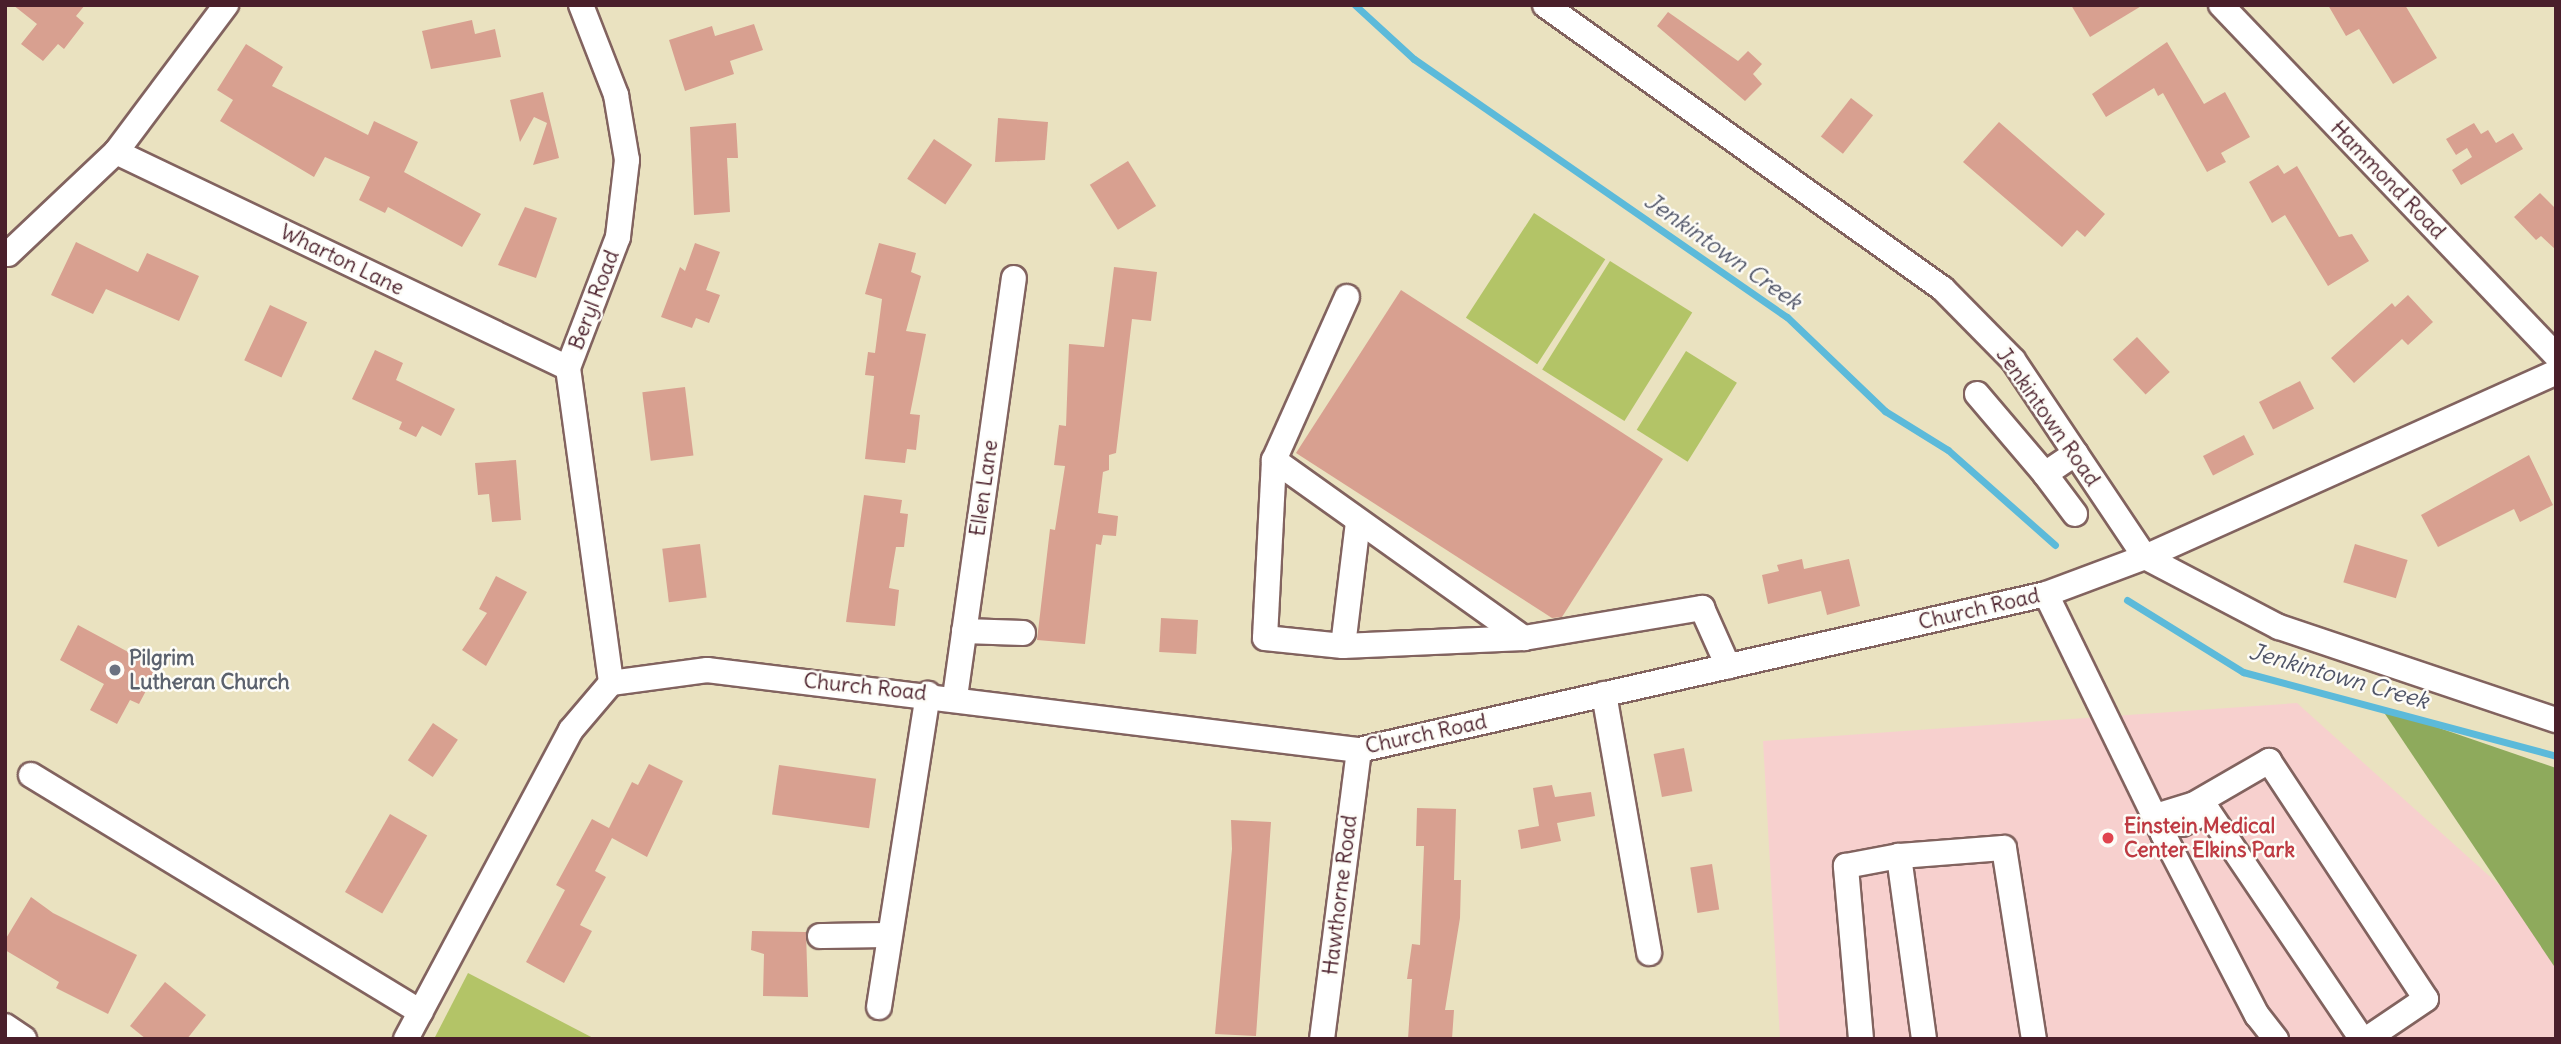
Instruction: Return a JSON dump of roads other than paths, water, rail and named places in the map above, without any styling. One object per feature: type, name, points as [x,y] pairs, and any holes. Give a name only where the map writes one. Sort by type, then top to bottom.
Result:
[{"type":"street","points":[[8,254],[116,152],[226,5]]},
{"type":"street","name":"Beryl Road","points":[[581,5],[616,95],[627,160],[618,237],[568,369],[611,683]]},
{"type":"street","name":"Jenkintown Road","points":[[1545,5],[1943,289],[2014,360],[2145,557],[2278,627],[2556,720]]},
{"type":"street","name":"Hammond Road","points":[[2221,5],[2556,356]]},
{"type":"street","name":"Wharton Lane","points":[[116,152],[568,369]]},
{"type":"street","name":"Ellen Lane","points":[[955,697],[1014,278]]},
{"type":"street","points":[[1347,297],[1274,460],[1265,638],[1343,646],[1524,638],[1702,608],[1728,666]]},
{"type":"street","name":"Church Road","points":[[611,683],[707,670],[955,697],[1359,750],[2046,593],[2145,557],[2556,372]]},
{"type":"street","points":[[1977,394],[2075,514]]},
{"type":"street","points":[[2045,474],[2076,453]]},
{"type":"street","points":[[1274,460],[1524,638]]},
{"type":"street","points":[[1343,646],[1358,522]]},
{"type":"street","points":[[2046,593],[2159,825],[2258,1015],[2276,1039]]},
{"type":"street","points":[[964,631],[1023,633]]},
{"type":"street","points":[[406,1039],[571,730],[611,683]]},
{"type":"street","points":[[879,1007],[928,694]]},
{"type":"street","points":[[1604,694],[1649,953]]},
{"type":"street","name":"Hawthorne Road","points":[[1322,1039],[1359,750]]},
{"type":"street","points":[[2159,825],[2269,761],[2426,999],[2367,1039]]},
{"type":"street","points":[[31,775],[421,1012]]},
{"type":"street","points":[[2159,825],[2208,811],[2362,1039]]},
{"type":"street","points":[[1861,1039],[1846,866],[1899,856],[2004,848],[2034,1039]]},
{"type":"street","points":[[1899,856],[1923,1039]]},
{"type":"street","points":[[820,936],[890,935]]},
{"type":"street","points":[[5,1026],[24,1039]]},
{"type":"waterway","name":"Jenkintown Creek","points":[[1355,5],[1414,59],[1787,317],[1885,411],[1948,450],[2055,545]]},
{"type":"waterway","name":"Jenkintown Creek","points":[[2127,600],[2243,672],[2556,756]]},
{"type":"place","name":"Pilgrim Lutheran Church","points":[[115,670]]},
{"type":"place","name":"Einstein Medical Center Elkins Park","points":[[2108,838]]}]
